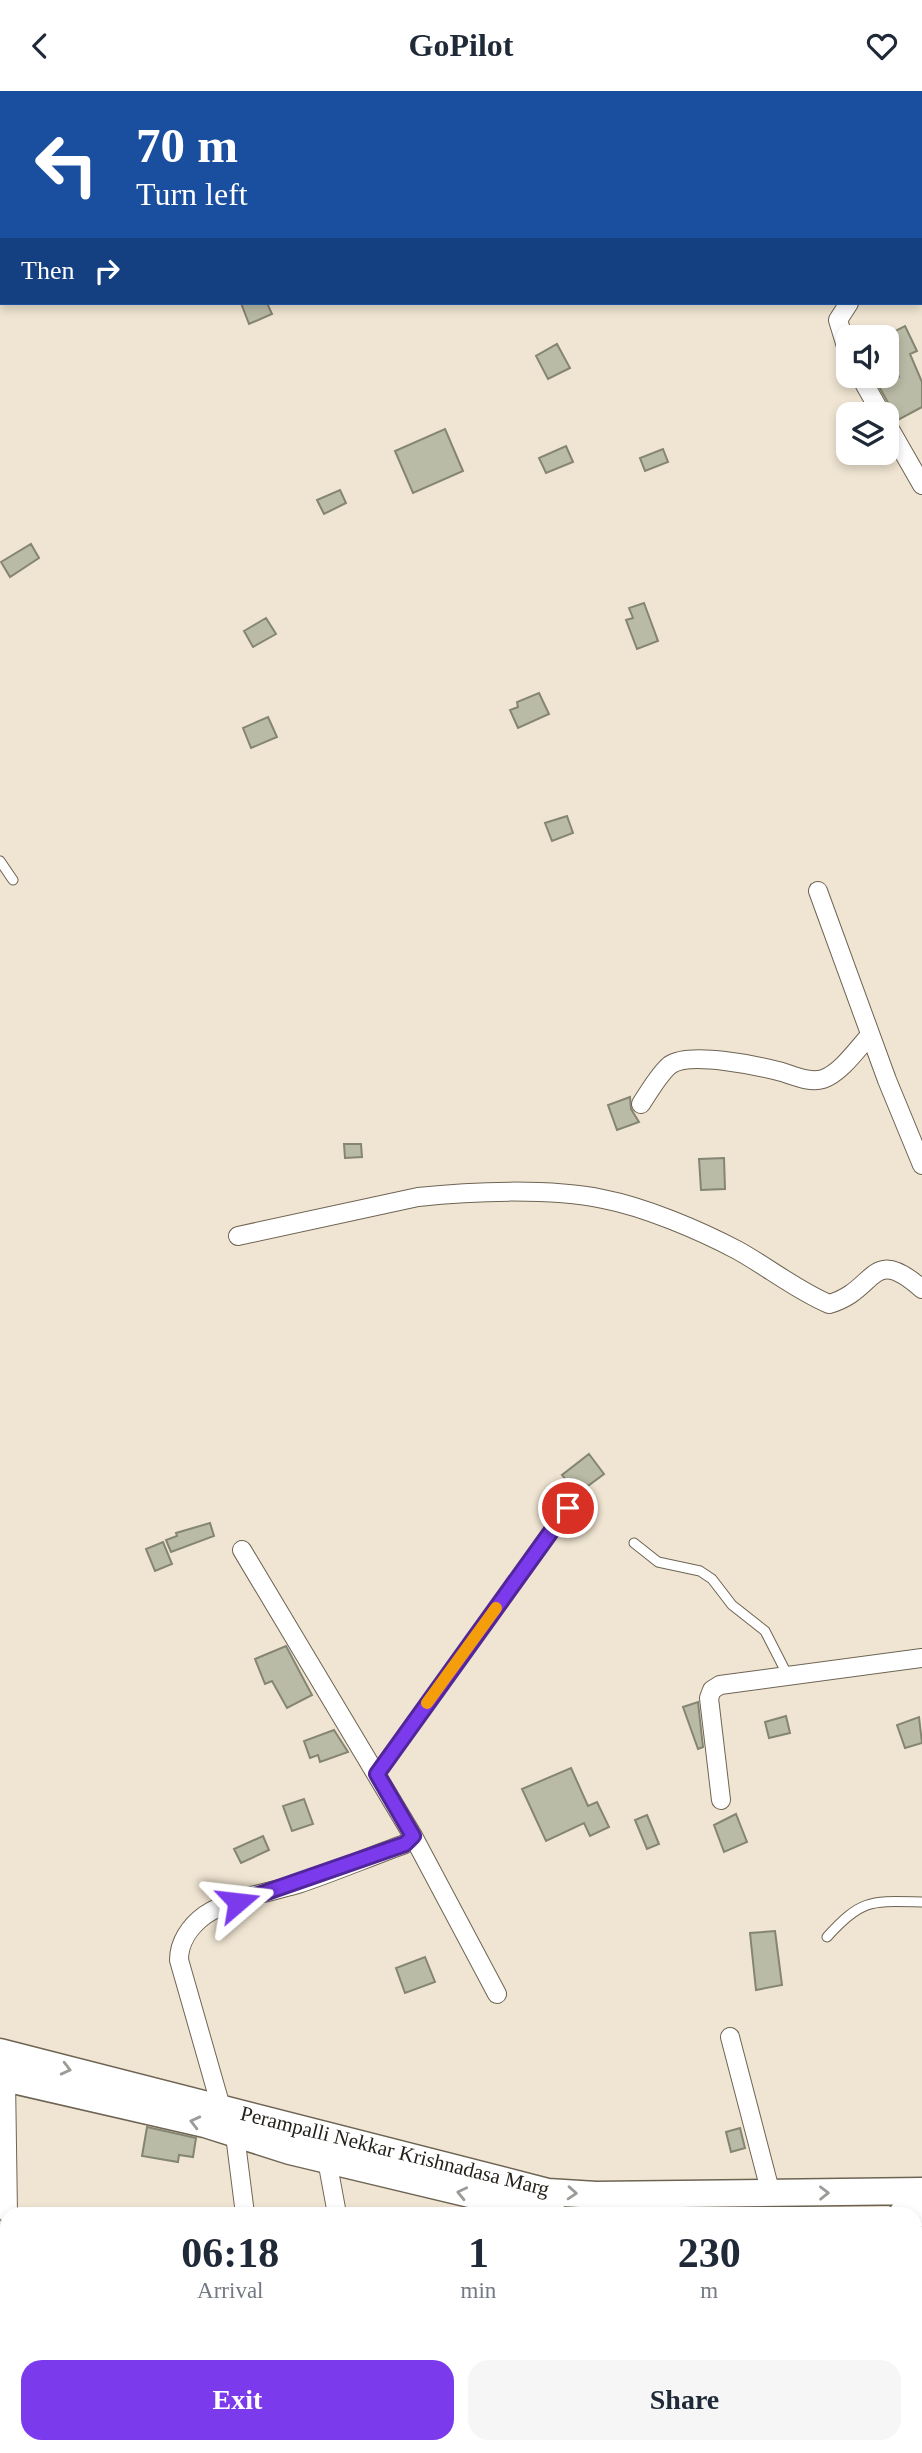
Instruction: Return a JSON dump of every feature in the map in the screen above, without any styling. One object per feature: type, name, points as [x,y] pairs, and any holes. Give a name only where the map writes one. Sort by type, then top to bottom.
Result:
[{"type":"main road","name":"Perampalli Nekkar Krishnadasa Marg","points":[[0,2052],[548,2192],[596,2195],[922,2191]]},
{"type":"main road","points":[[3,2078],[205,2124],[327,2160],[524,2207]]},
{"type":"street","points":[[840,325],[838,320],[848,305]]},
{"type":"street","points":[[899,445],[922,485]]},
{"type":"street","points":[[818,891],[870,1035],[922,1165]]},
{"type":"street","points":[[641,1104],[669,1066],[678,1062],[692,1059],[747,1065],[809,1080],[822,1080],[832,1075],[870,1035]]},
{"type":"street","points":[[238,1236],[418,1197],[445,1194],[564,1193],[604,1199],[641,1210],[720,1242],[829,1304],[841,1301],[882,1270],[891,1268],[902,1272],[922,1289]]},
{"type":"street","points":[[242,1550],[413,1836],[497,1994]]},
{"type":"street","points":[[721,1800],[709,1697],[720,1685],[922,1658]]},
{"type":"street","points":[[221,2107],[179,1960],[179,1949],[185,1936],[203,1917],[217,1909],[405,1844],[413,1836]]},
{"type":"street","points":[[730,2037],[771,2194]]},
{"type":"street","points":[[3,2078],[8,2207]]},
{"type":"street","points":[[235,2135],[244,2207]]},
{"type":"street","points":[[327,2160],[336,2207]]},
{"type":"lane","points":[[0,861],[13,880]]},
{"type":"lane","points":[[377,1774],[568,1508]]},
{"type":"lane","points":[[634,1543],[658,1562],[700,1571],[712,1579],[732,1605],[765,1631],[788,1676]]},
{"type":"lane","points":[[827,1937],[849,1912],[864,1904],[922,1902]]},
{"type":"building","points":[[242,305],[268,305],[272,314],[249,324]]},
{"type":"building","points":[[905,326],[917,351],[910,354],[922,382],[922,407],[899,419],[899,402],[888,402],[880,388],[899,388],[899,329]]},
{"type":"building","points":[[557,344],[570,368],[548,379],[536,356]]},
{"type":"building","points":[[445,429],[463,471],[413,493],[395,451]]},
{"type":"building","points":[[566,446],[573,462],[546,473],[539,458]]},
{"type":"building","points":[[663,449],[668,462],[645,471],[640,458]]},
{"type":"building","points":[[340,490],[346,503],[324,514],[317,500]]},
{"type":"building","points":[[31,544],[39,558],[10,577],[1,562]]},
{"type":"building","points":[[644,603],[658,641],[637,649],[626,620],[633,618],[629,608]]},
{"type":"building","points":[[266,618],[276,634],[253,647],[244,631]]},
{"type":"building","points":[[539,693],[549,714],[518,728],[510,710],[518,707],[517,702]]},
{"type":"building","points":[[268,717],[277,737],[251,748],[243,728]]},
{"type":"building","points":[[567,816],[573,833],[552,841],[545,823]]},
{"type":"building","points":[[630,1097],[631,1109],[639,1122],[617,1130],[608,1105]]},
{"type":"building","points":[[344,1144],[361,1144],[362,1157],[345,1158]]},
{"type":"building","points":[[724,1158],[725,1189],[701,1190],[699,1159]]},
{"type":"building","points":[[589,1454],[604,1474],[577,1494],[562,1475]]},
{"type":"building","points":[[210,1523],[214,1536],[171,1552],[166,1540],[177,1536],[176,1533]]},
{"type":"building","points":[[163,1542],[172,1564],[155,1571],[146,1549]]},
{"type":"building","points":[[286,1646],[312,1695],[287,1708],[272,1681],[265,1684],[255,1659]]},
{"type":"building","points":[[698,1702],[703,1747],[698,1749],[683,1707]]},
{"type":"building","points":[[786,1716],[790,1733],[769,1738],[765,1722]]},
{"type":"building","points":[[919,1717],[922,1743],[905,1748],[897,1725]]},
{"type":"building","points":[[334,1730],[348,1752],[320,1762],[318,1755],[310,1758],[304,1741]]},
{"type":"building","points":[[571,1768],[588,1806],[597,1802],[609,1827],[590,1836],[584,1823],[546,1841],[522,1789]]},
{"type":"building","points":[[304,1799],[313,1824],[292,1831],[283,1806]]},
{"type":"building","points":[[736,1814],[747,1842],[724,1852],[714,1825]]},
{"type":"building","points":[[647,1815],[659,1844],[647,1849],[635,1820]]},
{"type":"building","points":[[263,1836],[269,1850],[241,1863],[234,1849]]},
{"type":"building","points":[[775,1931],[782,1985],[756,1990],[750,1933]]},
{"type":"building","points":[[425,1957],[435,1982],[405,1993],[396,1968]]},
{"type":"building","points":[[147,2127],[196,2138],[193,2157],[179,2155],[178,2162],[142,2156]]},
{"type":"building","points":[[740,2128],[745,2148],[731,2152],[726,2132]]},
{"type":"slow traffic","points":[[427,1703],[496,1608]]},
{"type":"route","points":[[238,1902],[405,1844],[413,1836],[377,1774],[568,1508]]}]
